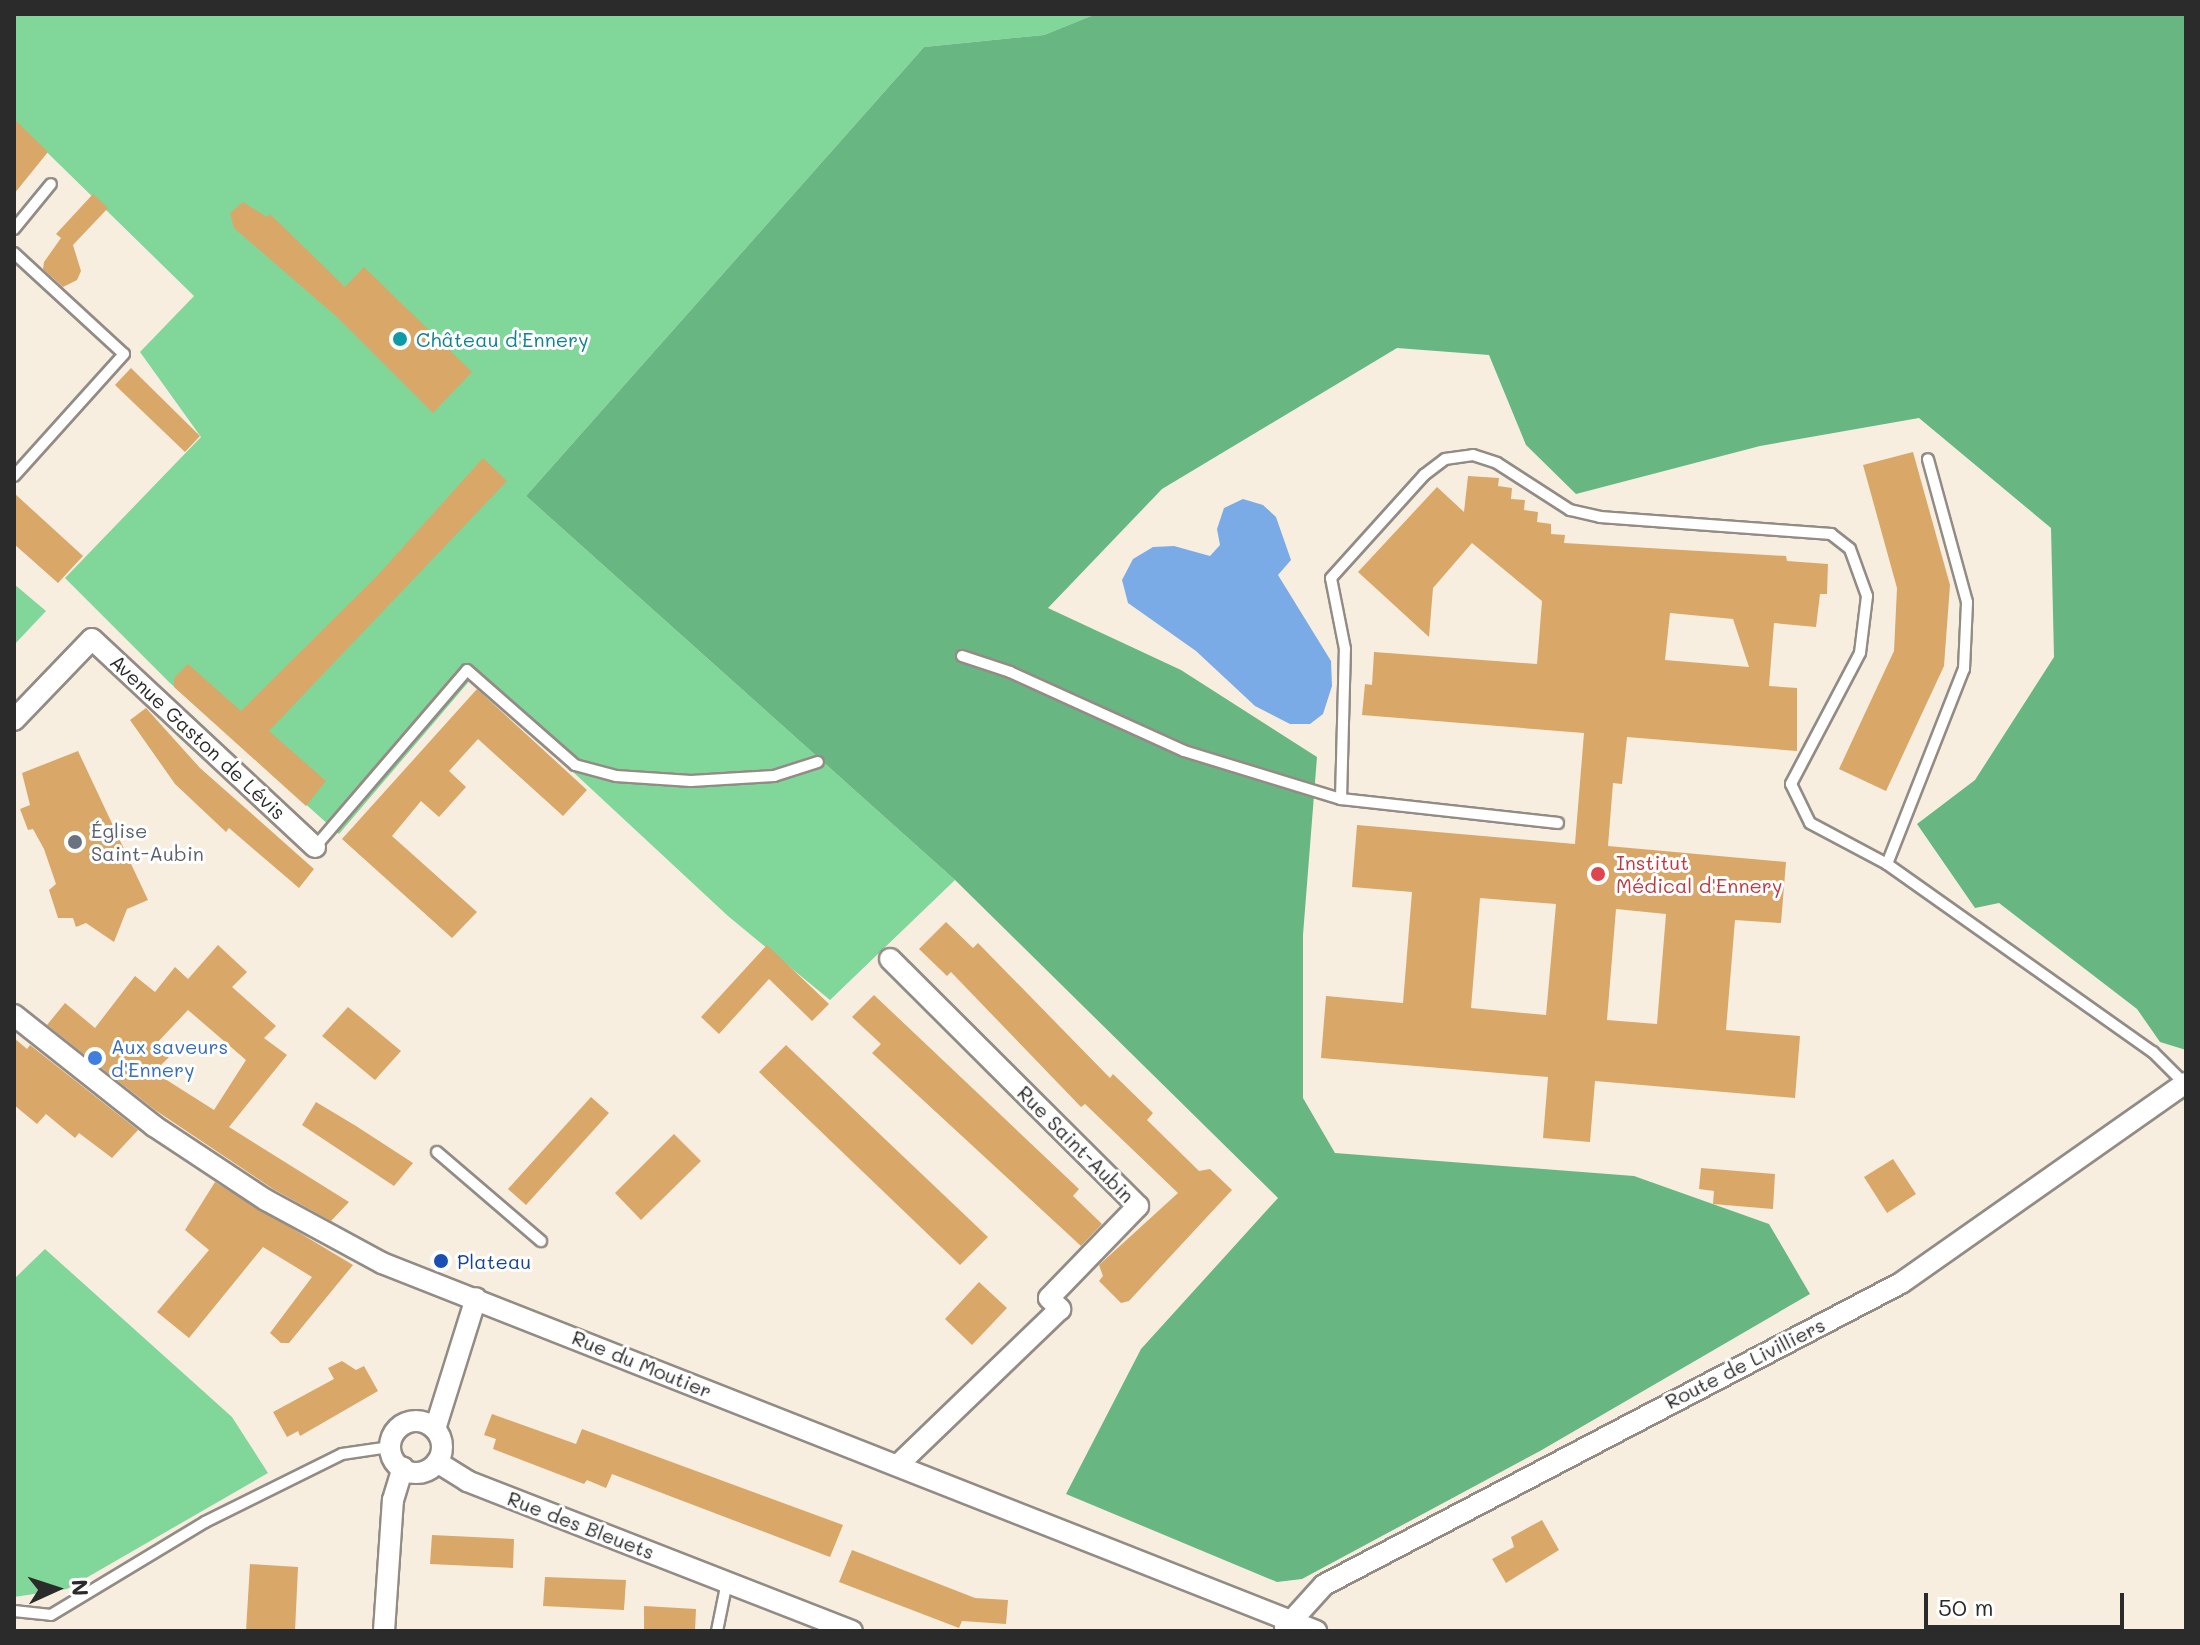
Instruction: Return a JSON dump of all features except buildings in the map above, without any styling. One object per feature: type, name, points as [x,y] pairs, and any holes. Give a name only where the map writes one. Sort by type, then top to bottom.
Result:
[{"type":"street","name":"Avenue Gaston de Lévis","points":[[14,720],[92,639],[315,847]]},
{"type":"street","name":"Rue Saint-Aubin","points":[[890,959],[1138,1206],[1049,1298],[1060,1309],[900,1463]]},
{"type":"street","name":"Rue du Moutier","points":[[18,1024],[112,1095],[266,1200],[382,1263],[900,1463],[1287,1625],[1316,1631]]},
{"type":"street","name":"Route de Livilliers","points":[[1287,1625],[1324,1585],[1901,1283],[2186,1084]]},
{"type":"street","points":[[435,1429],[476,1298]]},
{"type":"street","points":[[422,1421],[435,1429],[443,1449],[437,1462],[423,1472],[403,1468],[390,1447],[403,1424],[422,1421]]},
{"type":"street","name":"Rue des Bleuets","points":[[437,1462],[467,1481],[852,1631]]},
{"type":"street","points":[[384,1631],[393,1500],[403,1468]]},
{"type":"lane","points":[[14,229],[51,184]]},
{"type":"lane","points":[[14,253],[124,354],[14,476]]},
{"type":"lane","points":[[1341,799],[1345,649],[1331,578],[1424,475],[1445,459],[1473,455],[1497,463],[1570,510],[1600,517],[1831,534],[1850,549],[1867,596],[1860,653],[1791,784],[1810,823],[1887,864],[2153,1052],[2186,1084]]},
{"type":"lane","points":[[1887,864],[1964,669],[1967,602],[1928,459]]},
{"type":"lane","points":[[962,656],[1010,672],[1184,751],[1341,799],[1558,823]]},
{"type":"lane","points":[[315,847],[467,670],[575,765],[616,776],[691,781],[774,776],[818,762]]},
{"type":"lane","points":[[437,1152],[541,1241]]},
{"type":"lane","points":[[14,1611],[51,1615],[205,1522],[342,1454],[390,1447]]},
{"type":"lane","points":[[717,1631],[727,1582]]},
{"type":"green space","points":[[14,14],[1096,14],[1044,35],[924,47],[526,496],[955,880],[830,1000],[728,916],[472,678],[339,834],[170,683],[65,578],[201,437],[140,352],[194,296],[14,120]]},
{"type":"green space","points":[[1096,14],[2186,14],[2186,1050],[2160,1042],[2137,1009],[1999,903],[1975,908],[1917,824],[1975,780],[2054,657],[2051,528],[1919,418],[1760,446],[1576,494],[1526,445],[1489,355],[1397,348],[1162,489],[1048,608],[1181,670],[1317,757],[1303,935],[1303,1098],[1335,1153],[1634,1176],[1769,1224],[1810,1294],[1540,1451],[1302,1579],[1277,1582],[1066,1494],[1141,1349],[1278,1198],[955,880],[526,496],[924,47],[1044,35]]},
{"type":"green space","points":[[14,584],[46,611],[14,645]]},
{"type":"green space","points":[[45,1249],[232,1417],[268,1473],[67,1589],[14,1597],[14,1279]]},
{"type":"water","points":[[1243,499],[1263,505],[1276,517],[1291,560],[1278,575],[1331,661],[1332,686],[1323,714],[1310,724],[1290,724],[1255,706],[1196,651],[1128,603],[1122,580],[1133,559],[1153,547],[1174,546],[1210,556],[1220,545],[1217,529],[1224,508]]},
{"type":"place","name":"Château d'Ennery","points":[[400,339]]},
{"type":"place","name":"Église Saint-Aubin","points":[[75,842]]},
{"type":"place","name":"Institut Médical d'Ennery","points":[[1598,874]]},
{"type":"place","name":"Aux saveurs d'Ennery","points":[[95,1058]]},
{"type":"place","name":"Plateau","points":[[441,1261]]}]
